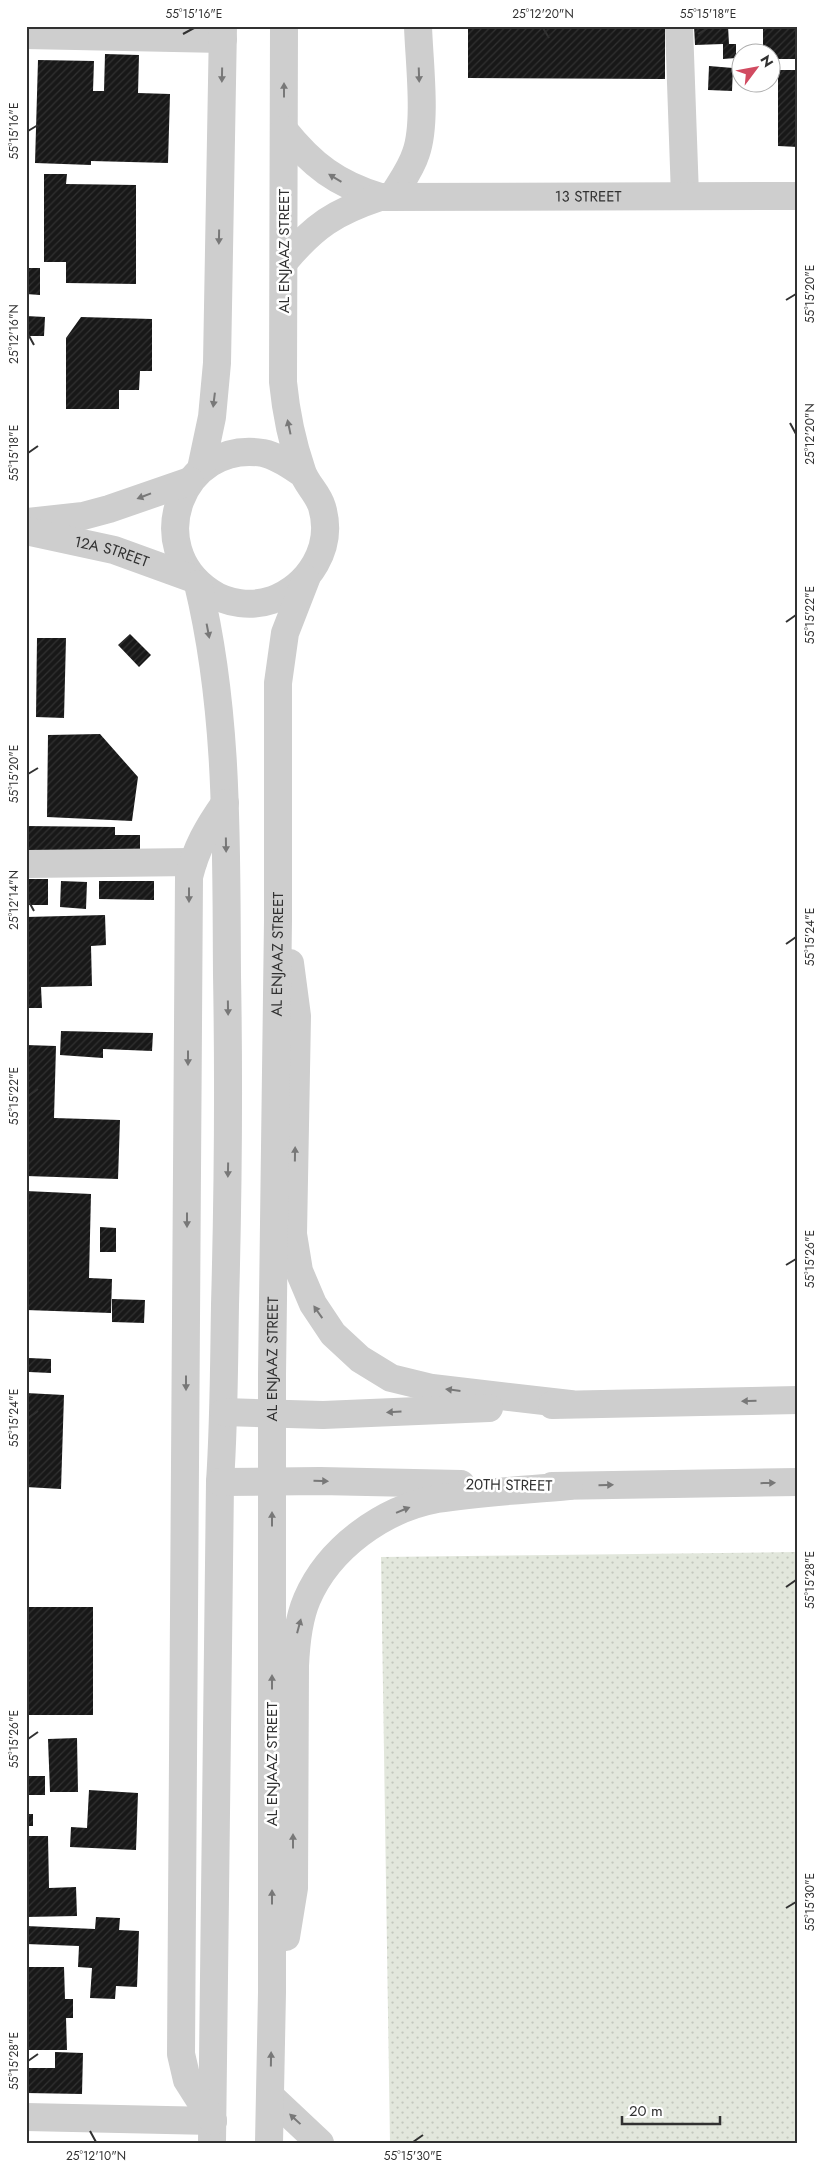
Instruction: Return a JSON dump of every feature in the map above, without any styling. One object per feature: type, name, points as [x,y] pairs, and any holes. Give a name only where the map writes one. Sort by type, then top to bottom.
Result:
[{"type":"street","name":"AL ENJAAZ STREET","points":[[284,26],[283,382],[286,413],[293,444],[303,474]]},
{"type":"street","points":[[386,197],[409,170],[416,152],[420,133],[418,26]]},
{"type":"street","points":[[678,26],[685,196]]},
{"type":"street","points":[[26,35],[223,32],[217,363],[212,417],[196,475],[177,504],[173,531],[180,557],[196,582],[210,642],[219,701],[225,803],[229,1130],[224,1412],[220,1482],[212,2132]]},
{"type":"street","name":"13 STREET","points":[[284,130],[316,166],[357,190],[386,197],[798,196]]},
{"type":"street","name":"13 STREET","points":[[284,262],[303,240],[326,221],[352,206],[386,197]]},
{"type":"street","points":[[196,475],[220,458],[242,452],[264,453],[285,461],[303,474],[314,490],[322,507],[325,526],[323,545],[317,563],[306,579],[287,594],[265,603],[241,604],[217,597],[196,582]]},
{"type":"street","name":"12A STREET","points":[[26,522],[91,514],[196,475]]},
{"type":"street","name":"12A STREET","points":[[26,531],[114,550],[196,582]]},
{"type":"street","name":"AL ENJAAZ STREET","points":[[270,2143],[272,1992],[272,1415],[279,674],[285,633],[306,579]]},
{"type":"street","points":[[212,2132],[187,2080],[181,2054],[189,877],[193,862],[209,826],[225,803]]},
{"type":"street","points":[[26,864],[193,862]]},
{"type":"street","points":[[278,920],[292,968],[298,1016],[293,1234],[299,1270],[313,1304],[333,1334],[360,1359],[391,1378],[432,1388],[570,1404]]},
{"type":"street","points":[[224,1412],[272,1415],[323,1415],[570,1404],[798,1400]]},
{"type":"street","name":"20TH STREET","points":[[220,1482],[272,1481],[569,1486],[798,1482]]},
{"type":"street","points":[[272,1992],[287,1935],[294,1888],[295,1666],[297,1632],[307,1599],[324,1570],[346,1544],[374,1524],[404,1509],[436,1500],[569,1486]]},
{"type":"street","points":[[270,2096],[320,2143]]},
{"type":"street","points":[[26,2117],[212,2132]]},
{"type":"shaded area","points":[[798,1552],[798,2143],[390,2143],[381,1557]]},
{"type":"building","points":[[468,26],[665,26],[665,79],[468,78]]},
{"type":"building","points":[[694,26],[728,26],[729,44],[732,44],[732,58],[723,59],[723,44],[695,45]]},
{"type":"building","points":[[763,26],[798,26],[798,59],[782,59],[782,42],[763,42]]},
{"type":"building","points":[[105,54],[139,55],[138,93],[170,94],[168,163],[91,161],[91,165],[35,163],[38,60],[94,61],[93,91],[104,91]]},
{"type":"building","points":[[709,66],[732,68],[732,91],[708,90]]},
{"type":"building","points":[[782,70],[798,70],[798,147],[778,146],[778,92],[782,92]]},
{"type":"building","points":[[44,174],[67,174],[66,184],[136,185],[136,284],[66,283],[66,262],[44,262]]},
{"type":"building","points":[[26,268],[40,268],[40,295],[26,294]]},
{"type":"building","points":[[26,316],[45,317],[44,336],[26,336]]},
{"type":"building","points":[[81,317],[152,319],[152,371],[140,371],[139,390],[119,390],[119,409],[66,409],[66,338]]},
{"type":"building","points":[[130,634],[151,655],[139,667],[118,645]]},
{"type":"building","points":[[37,638],[66,638],[64,718],[36,717]]},
{"type":"building","points":[[100,734],[138,777],[132,821],[47,817],[48,735]]},
{"type":"building","points":[[26,826],[115,827],[115,835],[140,835],[140,853],[26,851]]},
{"type":"building","points":[[26,879],[48,879],[48,905],[26,905]]},
{"type":"building","points":[[61,881],[87,882],[86,909],[60,907]]},
{"type":"building","points":[[99,881],[154,881],[154,900],[99,899]]},
{"type":"building","points":[[105,915],[106,945],[91,946],[92,986],[41,987],[42,1008],[26,1008],[26,917]]},
{"type":"building","points":[[61,1031],[153,1033],[152,1051],[103,1049],[103,1058],[60,1055]]},
{"type":"building","points":[[26,1045],[56,1046],[54,1118],[120,1120],[118,1179],[26,1176]]},
{"type":"building","points":[[26,1191],[91,1194],[89,1278],[112,1279],[111,1313],[26,1310]]},
{"type":"building","points":[[100,1227],[116,1228],[116,1252],[100,1252]]},
{"type":"building","points":[[112,1299],[145,1300],[144,1323],[112,1322]]},
{"type":"building","points":[[29,1358],[51,1359],[51,1373],[29,1372]]},
{"type":"building","points":[[26,1393],[64,1395],[61,1489],[26,1487]]},
{"type":"building","points":[[26,1607],[93,1607],[93,1715],[26,1715]]},
{"type":"building","points":[[77,1738],[78,1792],[50,1792],[48,1739]]},
{"type":"building","points":[[26,1776],[45,1776],[45,1795],[26,1795]]},
{"type":"building","points":[[89,1790],[138,1793],[136,1850],[70,1847],[71,1827],[87,1828]]},
{"type":"building","points":[[26,1814],[33,1814],[33,1826],[26,1826]]},
{"type":"building","points":[[26,1836],[48,1836],[49,1888],[76,1887],[77,1916],[26,1917]]},
{"type":"building","points":[[96,1917],[120,1918],[119,1930],[139,1931],[137,1987],[116,1986],[115,1999],[90,1998],[92,1968],[78,1967],[79,1946],[26,1944],[26,1926],[95,1929]]},
{"type":"building","points":[[26,1967],[64,1967],[65,1999],[73,1999],[73,2018],[66,2018],[67,2050],[26,2050]]},
{"type":"building","points":[[55,2052],[83,2053],[82,2094],[26,2093],[26,2068],[55,2068]]}]
